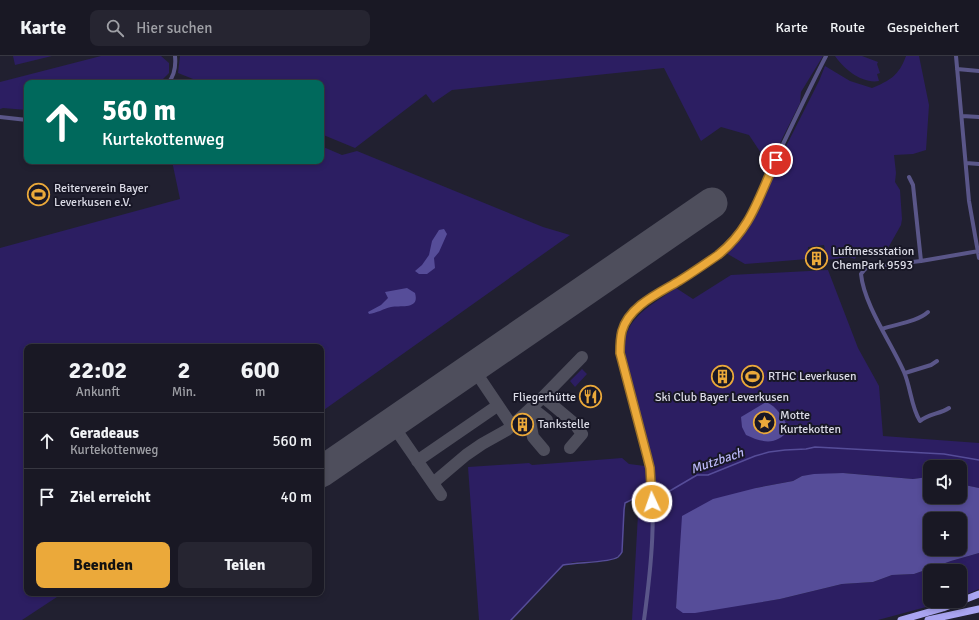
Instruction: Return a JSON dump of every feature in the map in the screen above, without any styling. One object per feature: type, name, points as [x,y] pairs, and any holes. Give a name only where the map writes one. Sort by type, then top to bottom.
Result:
[{"type":"highway","points":[[901,620],[943,608],[979,594]]},
{"type":"highway","points":[[928,620],[979,609]]},
{"type":"street","points":[[170,80],[175,69],[175,56]]},
{"type":"street","points":[[644,620],[651,556],[651,491],[647,456],[620,353],[622,330],[626,322],[638,307],[718,255],[742,232],[826,56]]},
{"type":"street","points":[[956,56],[969,201],[979,251],[979,258]]},
{"type":"street","points":[[957,69],[979,71]]},
{"type":"street","points":[[962,116],[979,118]]},
{"type":"street","points":[[0,117],[24,120]]},
{"type":"street","points":[[966,163],[979,164]]},
{"type":"street","points":[[909,177],[913,185],[921,261]]},
{"type":"street","points":[[949,408],[942,412],[925,417],[920,421],[916,414],[905,373],[868,299],[861,274],[868,267],[921,261],[979,251]]},
{"type":"street","points":[[882,329],[922,317],[928,312]]},
{"type":"street","points":[[905,373],[931,366],[937,361]]},
{"type":"shaded area","points":[[13,56],[52,56],[15,65]]},
{"type":"shaded area","points":[[101,56],[161,56],[169,63],[169,73],[162,80],[24,80],[24,110],[0,109],[0,82]]},
{"type":"shaded area","points":[[180,56],[823,56],[801,92],[800,103],[769,165],[749,135],[721,127],[701,141],[664,68],[452,90],[433,103],[426,94],[355,148],[324,135],[324,80],[196,80],[178,73]]},
{"type":"shaded area","points":[[835,56],[862,56],[878,62],[877,64],[880,73],[877,74],[879,81],[860,78],[843,66]]},
{"type":"shaded area","points":[[906,56],[919,56],[929,105],[926,150],[913,154],[894,155],[896,173],[895,182],[900,190],[902,219],[901,225],[888,248],[859,250],[855,259],[849,257],[827,260],[824,245],[808,247],[807,259],[745,264],[726,253],[745,231],[757,209],[773,172],[819,81],[825,66],[850,81],[872,88],[893,77],[897,73]]},
{"type":"shaded area","points":[[324,147],[342,155],[357,151],[543,227],[570,235],[324,410],[324,344],[24,344],[24,596],[58,596],[22,620],[0,620],[0,248],[180,199],[173,164],[324,164]]},
{"type":"shaded area","points":[[444,229],[447,234],[439,252],[434,258],[435,268],[427,274],[419,274],[415,271],[422,265],[429,255],[432,241],[439,230]]},
{"type":"shaded area","points":[[828,270],[858,348],[879,386],[883,436],[979,443],[979,488],[967,485],[967,460],[923,460],[923,478],[913,479],[843,473],[802,476],[793,481],[756,488],[680,562],[676,608],[741,605],[780,599],[842,584],[873,582],[892,575],[914,574],[923,571],[923,608],[878,620],[632,620],[639,497],[625,503],[622,552],[617,557],[610,560],[570,563],[563,566],[511,620],[479,620],[468,467],[529,463],[532,465],[622,458],[629,464],[645,466],[647,489],[655,486],[647,444],[625,353],[625,341],[628,331],[640,314],[676,288],[693,299],[731,275]]},
{"type":"shaded area","points":[[407,288],[415,293],[415,302],[409,306],[391,307],[369,314],[368,312],[381,305],[388,298],[385,292]]},
{"type":"shaded area","points":[[582,369],[587,374],[575,387],[570,381]]},
{"type":"shaded area","points":[[766,402],[774,406],[789,429],[780,438],[775,440],[758,440],[746,435],[742,427],[741,417]],"holes":[[[765,416],[768,418],[771,425],[768,428],[763,429],[759,427],[757,423],[758,420]]]},
{"type":"shaded area","points":[[843,473],[913,479],[923,478],[923,504],[967,504],[967,485],[979,488],[979,553],[942,564],[923,564],[923,571],[914,574],[892,575],[873,582],[842,584],[780,599],[695,613],[683,613],[676,608],[682,516],[713,499],[756,488],[793,481],[802,476]]},
{"type":"shaded area","points":[[979,553],[979,589],[967,594],[967,564],[942,564]]},
{"type":"waterway","name":"Mutzbach","points":[[511,620],[563,565],[608,560],[618,557],[622,552],[625,503],[635,498],[657,496],[668,492],[697,475],[708,475],[769,452],[815,447],[944,454],[979,460]]},
{"type":"taxiway","points":[[543,397],[582,357]]},
{"type":"taxiway","points":[[473,368],[512,426]]},
{"type":"taxiway","points":[[433,483],[466,455],[507,430],[543,397],[574,423],[582,434],[570,448]]},
{"type":"taxiway","points":[[417,461],[497,406]]},
{"type":"taxiway","points":[[532,408],[547,420]]},
{"type":"taxiway","points":[[528,411],[533,437],[544,450]]},
{"type":"taxiway","points":[[392,424],[441,495]]},
{"type":"runway","points":[[324,470],[712,203]]},
{"type":"place","name":"Reiterverein Bayer Leverkusen e.V.","points":[[38,195]]},
{"type":"place","name":"Luftmessstation ChemPark 9593","points":[[816,258]]},
{"type":"place","name":"Ski Club Bayer Leverkusen","points":[[722,376]]},
{"type":"place","name":"RTHC Leverkusen","points":[[752,376]]},
{"type":"place","name":"Fliegerhütte","points":[[591,397]]},
{"type":"place","name":"Motte Kurtekotten","points":[[765,422]]},
{"type":"place","name":"Tankstelle","points":[[522,424]]},
{"type":"route","points":[[652,502],[650,468],[620,353],[622,330],[626,322],[638,307],[718,255],[742,232],[752,215],[776,160]]}]
